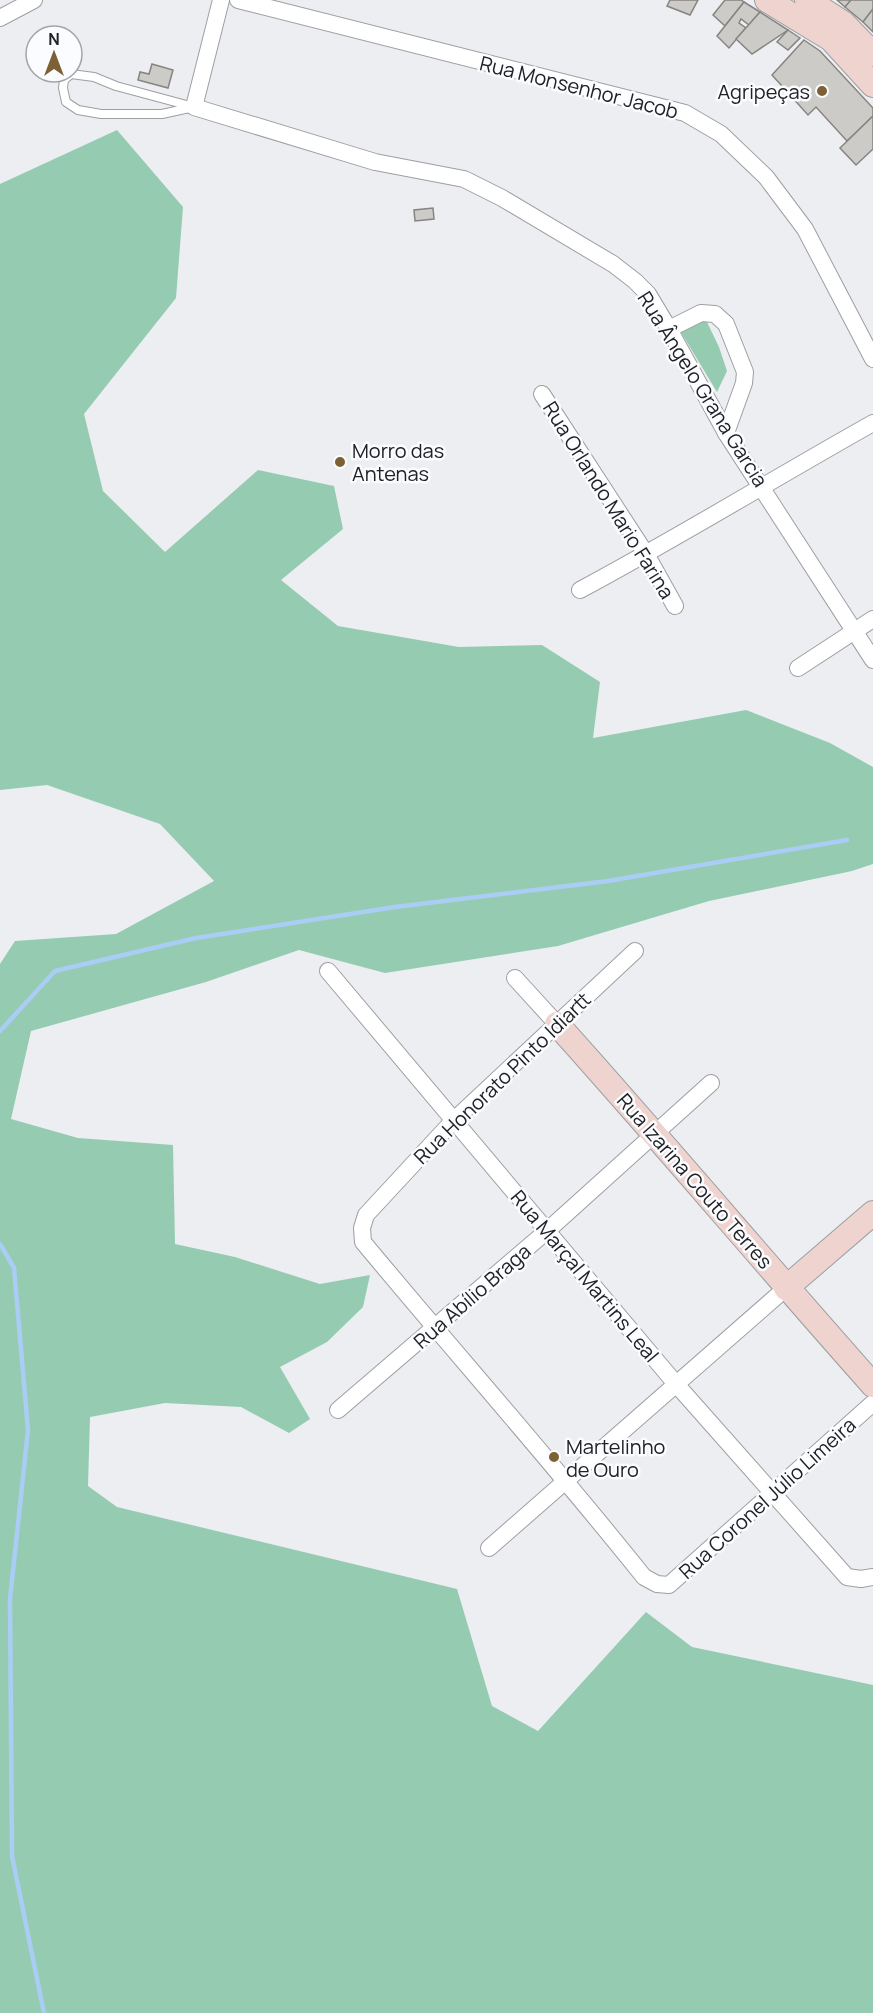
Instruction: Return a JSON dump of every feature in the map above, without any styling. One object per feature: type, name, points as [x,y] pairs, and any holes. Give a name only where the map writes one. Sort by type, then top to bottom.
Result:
[{"type":"street","points":[[1,14],[34,0]]},
{"type":"street","points":[[194,107],[221,0]]},
{"type":"street","name":"Rua Monsenhor Jacob","points":[[238,0],[685,113],[721,134],[765,177],[805,229],[873,359]]},
{"type":"street","points":[[767,0],[837,31],[873,54]]},
{"type":"street","points":[[807,0],[837,31],[873,85]]},
{"type":"street","name":"Rua Ângelo Grana Garcia","points":[[194,107],[375,162],[464,178],[613,264],[648,294],[726,433],[873,660]]},
{"type":"street","points":[[669,329],[701,313],[716,314],[726,324],[745,372],[744,382],[726,433]]},
{"type":"street","name":"Rua Orlando Mario Farina","points":[[542,394],[646,554],[675,606]]},
{"type":"street","points":[[580,590],[873,423]]},
{"type":"street","points":[[798,668],[873,619]]},
{"type":"street","name":"Rua Honorato Pinto Idiartt","points":[[435,1328],[363,1242],[362,1228],[366,1215],[453,1121],[634,951]]},
{"type":"street","name":"Rua Marçal Martins Leal","points":[[328,972],[676,1384],[846,1577],[861,1579],[873,1577]]},
{"type":"street","name":"Rua Izarina Couto Terres","points":[[515,978],[654,1132],[786,1288],[873,1385]]},
{"type":"street","name":"Rua Abílio Braga","points":[[338,1410],[548,1230],[711,1083]]},
{"type":"street","points":[[489,1548],[873,1213]]},
{"type":"street","points":[[435,1328],[567,1480]]},
{"type":"street","name":"Rua Coronel Júlio Limeira","points":[[567,1480],[644,1577],[657,1584],[669,1585],[873,1404]]},
{"type":"lane","points":[[71,74],[94,77],[116,86],[194,107],[162,114],[101,114],[78,110],[66,102],[64,80],[71,74]]},
{"type":"green space","points":[[117,130],[183,207],[176,298],[84,414],[103,491],[165,552],[258,470],[334,486],[343,529],[281,580],[338,626],[459,647],[542,645],[600,682],[593,738],[746,710],[830,743],[873,767],[873,864],[852,871],[709,901],[558,946],[385,973],[299,950],[206,982],[31,1031],[11,1119],[78,1138],[173,1145],[175,1244],[235,1257],[320,1284],[370,1275],[363,1307],[327,1342],[280,1367],[310,1419],[289,1433],[241,1407],[165,1403],[90,1417],[88,1486],[117,1507],[457,1589],[492,1706],[538,1731],[646,1612],[692,1647],[873,1685],[873,2013],[0,2013],[0,964],[15,941],[116,934],[214,881],[160,824],[47,785],[0,790],[0,184]]},
{"type":"green space","points":[[705,318],[719,347],[727,371],[717,392],[679,329]]},
{"type":"building","points":[[670,0],[698,0],[690,15],[667,6]]},
{"type":"building","points":[[725,0],[744,2],[725,26],[713,15]]},
{"type":"building","points":[[837,0],[851,0],[845,7]]},
{"type":"building","points":[[851,0],[873,0],[873,9],[863,22],[845,7]]},
{"type":"building","points":[[744,2],[760,12],[749,25],[741,19],[739,23],[746,28],[729,48],[717,36]]},
{"type":"building","points":[[873,9],[873,32],[863,22]]},
{"type":"building","points":[[760,12],[788,30],[752,54],[736,39]]},
{"type":"building","points":[[788,30],[800,38],[788,50],[777,42]]},
{"type":"building","name":"Agripeças","points":[[804,40],[820,51],[873,108],[873,116],[847,141],[816,107],[808,115],[772,75]]},
{"type":"building","points":[[152,64],[173,70],[168,88],[138,80],[140,72],[149,74]]},
{"type":"building","points":[[873,116],[873,149],[856,165],[840,148]]},
{"type":"building","points":[[433,208],[434,219],[415,221],[414,210]]},
{"type":"waterway","points":[[0,1031],[55,971],[196,938],[395,907],[608,881],[847,840]]},
{"type":"waterway","points":[[0,1244],[14,1268],[28,1430],[10,1599],[12,1856],[44,2013]]},
{"type":"place","name":"Agripeças","points":[[822,91]]},
{"type":"place","name":"Morro das Antenas","points":[[340,462]]},
{"type":"place","name":"Martelinho de Ouro","points":[[554,1457]]}]
